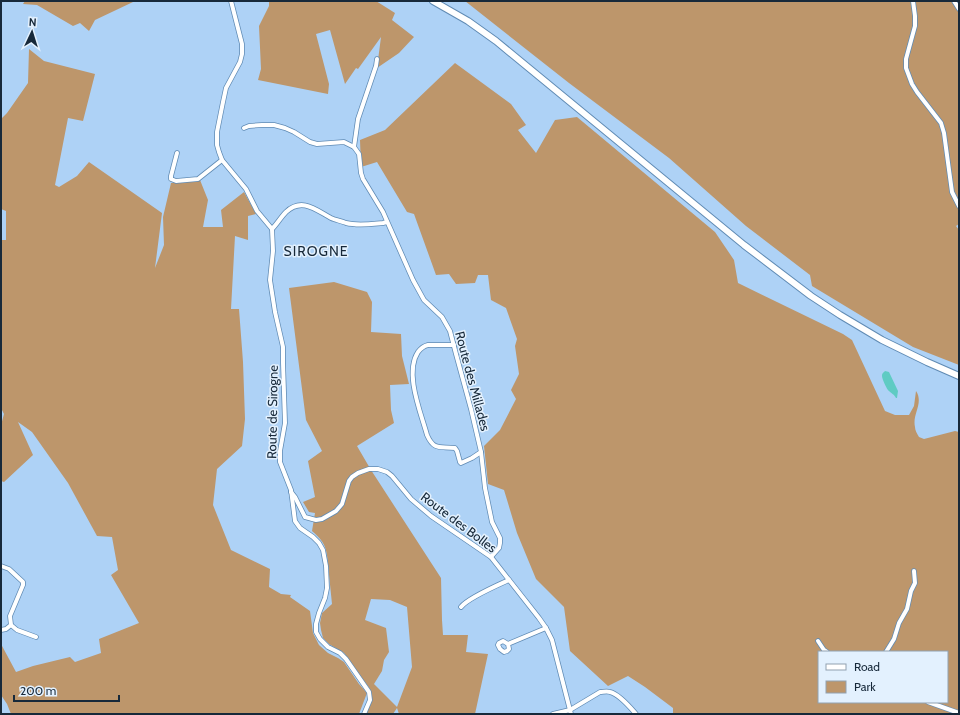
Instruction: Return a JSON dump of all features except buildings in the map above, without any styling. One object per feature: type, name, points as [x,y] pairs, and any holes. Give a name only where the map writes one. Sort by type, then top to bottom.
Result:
[{"type":"highway","points":[[433,1],[496,41],[744,245],[811,296],[882,340],[959,376]]},
{"type":"street","points":[[231,1],[242,44],[242,54],[240,62],[226,88],[216,132],[217,145],[222,160],[246,189],[257,211],[272,229],[286,212],[293,207],[301,205],[318,209],[332,218],[346,223],[387,222]]},
{"type":"street","points":[[913,1],[915,26],[906,59],[906,68],[912,84],[917,92],[941,123],[944,133],[952,192],[959,206]]},
{"type":"street","points":[[954,1],[959,9]]},
{"type":"street","points":[[244,128],[262,124],[274,125],[285,128],[310,142],[317,144],[344,142],[354,146],[358,119],[377,59]]},
{"type":"street","name":"Route des Millades","points":[[354,146],[359,154],[363,179],[383,212],[413,280],[424,300],[442,317],[450,331],[481,452],[485,488],[492,522],[500,538],[499,548],[491,557]]},
{"type":"street","points":[[177,153],[171,176],[171,179],[176,181],[198,179],[222,160]]},
{"type":"street","name":"Route de Sirogne","points":[[272,229],[273,251],[270,280],[283,347],[284,363],[285,423],[280,451],[280,462],[291,492],[295,521],[300,528],[319,543],[323,550],[326,566],[327,588],[316,624],[316,632],[320,639],[328,647],[340,653],[369,692],[370,700],[364,714]]},
{"type":"street","points":[[454,345],[428,345],[421,349],[413,364],[412,376],[414,388],[430,442],[435,446],[442,448],[455,448],[460,462],[462,463],[481,452]]},
{"type":"street","name":"Route des Bolles","points":[[291,492],[296,497],[306,517],[316,520],[322,519],[336,511],[342,504],[349,481],[352,477],[369,469],[378,469],[387,472],[411,500],[431,516],[491,557],[539,618],[552,640],[568,712]]},
{"type":"street","points":[[1,566],[9,569],[23,582],[10,616],[11,625],[17,630],[36,637]]},
{"type":"street","points":[[887,651],[894,639],[906,610],[911,591],[915,583],[914,571]]},
{"type":"street","points":[[462,607],[464,604],[482,593],[509,580]]},
{"type":"street","points":[[1,630],[6,629],[11,625]]},
{"type":"street","points":[[508,644],[546,628]]},
{"type":"street","points":[[818,641],[825,651]]},
{"type":"street","points":[[553,714],[568,712],[600,692],[606,691],[617,695],[636,714]]},
{"type":"street","points":[[931,703],[959,713]]},
{"type":"green space","points":[[25,1],[133,2],[95,20],[89,31],[80,23],[73,26],[37,5],[23,4]]},
{"type":"green space","points":[[269,1],[376,1],[395,13],[392,20],[414,37],[399,53],[377,68],[381,37],[345,84],[330,30],[316,34],[329,84],[328,94],[258,80],[261,69],[259,26],[269,6]]},
{"type":"green space","points":[[465,1],[959,1],[959,224],[956,226],[959,230],[959,365],[913,347],[812,286],[810,275],[746,226],[669,158],[569,83]]},
{"type":"green space","points":[[29,49],[44,61],[95,74],[83,121],[68,118],[55,185],[59,187],[77,176],[89,162],[162,213],[155,268],[164,245],[163,217],[171,183],[200,180],[208,200],[203,227],[223,227],[221,210],[244,192],[256,214],[248,216],[248,240],[235,236],[231,309],[239,309],[245,419],[242,446],[217,469],[213,505],[231,550],[270,569],[269,587],[281,594],[291,595],[290,597],[310,611],[313,633],[319,645],[328,653],[344,662],[367,693],[359,714],[11,714],[1,695],[1,644],[16,672],[33,666],[70,657],[75,662],[101,653],[99,639],[139,623],[111,575],[118,570],[112,537],[97,536],[68,483],[32,432],[18,422],[33,455],[4,482],[1,481],[1,425],[4,414],[1,408],[1,240],[6,240],[6,211],[1,209],[1,119],[7,113],[28,83]]},
{"type":"green space","points":[[455,63],[511,104],[526,125],[518,130],[536,153],[555,120],[577,117],[715,232],[734,260],[738,283],[843,334],[852,340],[885,411],[895,415],[909,415],[914,406],[916,391],[919,400],[915,418],[915,429],[919,437],[924,439],[955,431],[959,432],[959,714],[673,714],[673,708],[628,676],[608,686],[570,651],[564,607],[536,579],[517,533],[504,490],[488,484],[484,446],[500,430],[516,399],[511,390],[519,374],[515,346],[517,339],[506,308],[491,300],[488,275],[478,275],[475,283],[456,284],[449,274],[436,275],[414,214],[407,212],[377,162],[361,167],[360,140],[385,130]]},
{"type":"green space","points":[[334,282],[367,292],[372,302],[371,332],[401,334],[402,356],[409,384],[390,385],[391,410],[394,423],[357,446],[441,578],[443,635],[468,635],[466,652],[488,654],[475,714],[399,714],[397,708],[393,714],[366,714],[370,705],[370,689],[344,653],[329,644],[323,638],[320,623],[322,613],[332,604],[327,555],[322,542],[312,531],[315,513],[309,512],[303,502],[315,497],[308,461],[322,451],[306,420],[289,288]],"holes":[[[371,599],[390,600],[407,607],[412,667],[397,707],[374,684],[382,671],[384,660],[389,652],[386,628],[365,620]]]},
{"type":"shaded area","points":[[885,371],[889,372],[898,391],[897,398],[888,390],[885,384],[882,374]]},
{"type":"district","name":"SIROGNE","points":[[316,251]]}]
